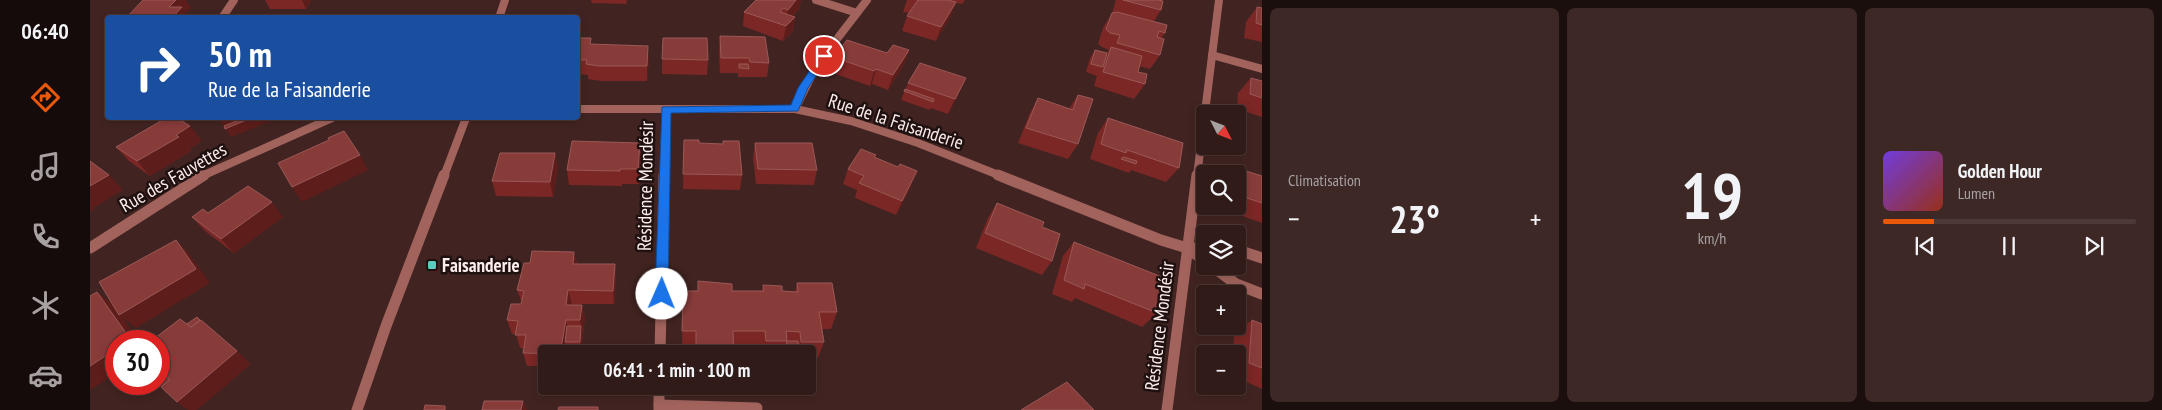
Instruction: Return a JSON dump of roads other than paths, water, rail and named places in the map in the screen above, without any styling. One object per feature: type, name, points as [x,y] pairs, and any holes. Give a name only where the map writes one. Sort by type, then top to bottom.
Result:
[{"type":"street","points":[[224,15],[234,0]]},
{"type":"street","points":[[499,15],[505,0]]},
{"type":"street","points":[[816,0],[857,13]]},
{"type":"street","points":[[795,108],[813,70],[867,0]]},
{"type":"street","name":"Résidence Mondésir","points":[[1167,410],[1182,309],[1187,248],[1219,0]]},
{"type":"street","points":[[1212,55],[1262,69]]},
{"type":"street","name":"Rue de la Faisanderie","points":[[580,109],[795,108],[851,121],[918,143],[1161,240],[1187,248],[1196,248]]},
{"type":"street","name":"Résidence Mondésir","points":[[660,345],[666,110]]},
{"type":"street","name":"Rue des Fauvettes","points":[[90,248],[190,183],[217,168],[327,120]]},
{"type":"street","points":[[357,410],[386,326],[465,120]]},
{"type":"street","name":"Rue de la Faisanderie","points":[[1187,248],[1196,254]]},
{"type":"street","points":[[1246,253],[1262,258]]},
{"type":"street","points":[[1224,275],[1236,284],[1262,294]]},
{"type":"street","points":[[659,395],[659,408],[757,408]]},
{"type":"place","name":"Faisanderie","points":[[432,265]]}]
